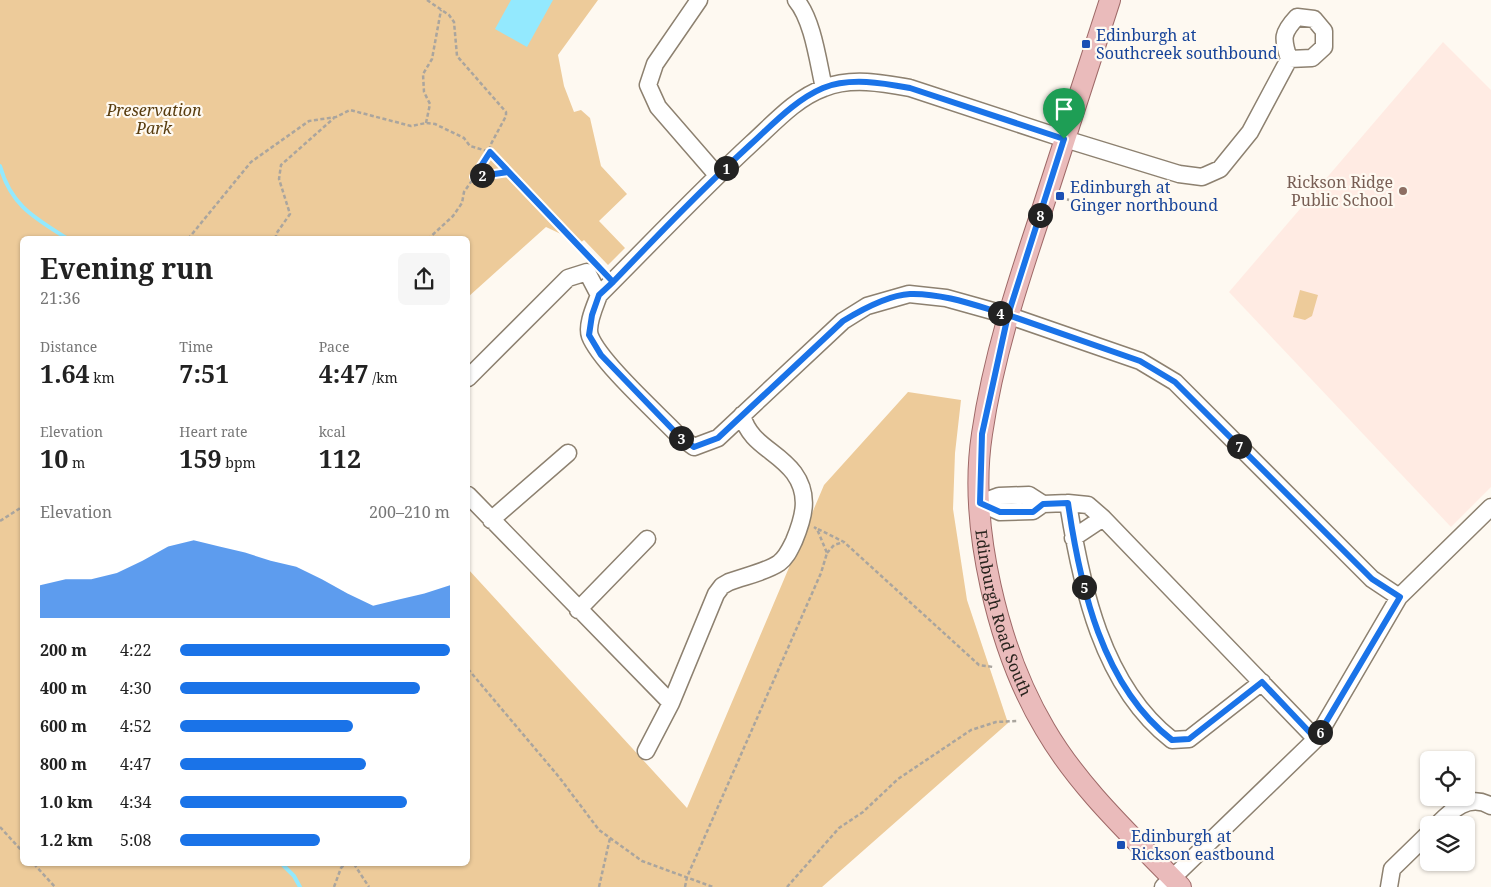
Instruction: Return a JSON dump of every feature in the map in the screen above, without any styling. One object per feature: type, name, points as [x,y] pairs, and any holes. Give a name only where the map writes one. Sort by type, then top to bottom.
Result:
[{"type":"main road","name":"Edinburgh Road South","points":[[1110,0],[1008,315],[982,434],[980,503],[991,590],[998,617],[1022,685],[1045,729],[1071,768],[1172,884]]},
{"type":"street","points":[[698,0],[655,64],[648,85],[658,107],[717,175]]},
{"type":"street","points":[[796,0],[801,5],[811,34],[824,88]]},
{"type":"street","points":[[1289,58],[1250,132],[1220,168],[1202,177],[1179,174],[1064,139],[910,88],[884,83],[851,82],[824,88],[791,108],[717,175],[599,295],[592,315],[589,335],[601,355],[680,437],[694,447],[718,438],[843,321],[867,306],[909,294],[946,298],[1008,315],[1140,361],[1175,382],[1372,579],[1400,597]]},
{"type":"street","points":[[470,376],[568,278],[587,272],[599,295]]},
{"type":"street","points":[[646,751],[671,704],[716,594],[722,586],[729,582],[778,564],[787,556],[802,522],[805,504],[803,487],[793,472],[778,456],[768,451],[745,428],[742,415]]},
{"type":"street","points":[[491,520],[568,453]]},
{"type":"street","points":[[980,503],[999,496],[1029,495],[1043,504],[1068,503],[1088,505],[1103,518],[1316,739]]},
{"type":"street","points":[[470,497],[671,704]]},
{"type":"street","points":[[1068,503],[1073,538],[1089,610],[1118,676],[1154,726],[1172,740],[1189,739],[1262,682]]},
{"type":"street","points":[[1172,884],[1316,739],[1400,597],[1491,507]]},
{"type":"street","points":[[1073,538],[1103,518]]},
{"type":"street","points":[[578,610],[647,540]]},
{"type":"street","points":[[1447,816],[1455,808],[1465,803],[1476,801],[1491,806]]},
{"type":"street","points":[[1389,887],[1392,869],[1420,842]]},
{"type":"path","points":[[427,0],[454,22],[457,56],[506,112],[504,122],[491,144],[490,152],[464,192],[462,203],[453,216],[431,236]]},
{"type":"path","points":[[426,123],[430,104],[424,92],[423,74],[432,59],[441,10]]},
{"type":"path","points":[[276,236],[290,214],[279,179],[281,165],[336,117],[350,110],[411,126],[426,123],[452,131],[464,138],[470,146],[490,152],[593,261]]},
{"type":"path","points":[[190,236],[251,162],[309,121],[336,117]]},
{"type":"path","points":[[474,177],[508,172]]},
{"type":"path","points":[[1060,196],[1069,200]]},
{"type":"path","points":[[0,521],[20,508]]},
{"type":"path","points":[[802,522],[844,542],[979,665],[993,667]]},
{"type":"path","points":[[817,529],[827,553]]},
{"type":"path","points":[[684,887],[821,573],[827,553],[834,545],[844,542]]},
{"type":"path","points":[[470,671],[559,778],[599,830],[642,861],[712,887]]},
{"type":"path","points":[[787,887],[839,828],[863,812],[898,779],[971,730],[996,722],[1017,722]]},
{"type":"path","points":[[0,827],[20,849]]},
{"type":"path","points":[[599,887],[610,838]]},
{"type":"path","points":[[36,866],[55,887]]},
{"type":"path","points":[[334,887],[343,866]]},
{"type":"path","points":[[355,866],[369,887]]},
{"type":"shaded area","name":"Rickson Ridge Public School","points":[[1443,42],[1491,90],[1491,487],[1451,527],[1229,292]]},
{"type":"green space","name":"Preservation Park","points":[[0,0],[598,0],[558,55],[564,86],[574,112],[581,110],[590,118],[601,166],[627,194],[599,221],[625,248],[608,265],[584,240],[580,243],[546,227],[470,295],[470,236],[20,236],[20,866],[470,866],[470,571],[687,808],[824,485],[908,392],[961,400],[955,453],[953,509],[967,600],[1008,723],[822,887],[0,887]]},
{"type":"green space","points":[[1300,290],[1318,295],[1312,316],[1305,320],[1293,317]]},
{"type":"water","points":[[511,0],[553,0],[527,47],[495,29]]},
{"type":"waterway","points":[[0,166],[11,191],[26,210],[63,236]]},
{"type":"waterway","points":[[284,866],[294,876],[300,887]]},
{"type":"place","name":"Edinburgh at Southcreek southbound","points":[[1086,44]]},
{"type":"place","name":"Rickson Ridge Public School","points":[[1403,191]]},
{"type":"place","name":"Edinburgh at Ginger northbound","points":[[1060,196]]},
{"type":"place","name":"Edinburgh at Rickson eastbound","points":[[1121,845]]},
{"type":"route","points":[[1064,139],[910,88],[884,83],[851,82],[824,88],[791,108],[717,175],[613,282],[490,152],[474,177],[508,172],[613,282],[599,295],[592,315],[589,335],[601,355],[680,437],[694,447],[718,438],[843,321],[867,306],[909,294],[946,298],[1008,315],[982,434],[980,503],[1000,512],[1033,512],[1043,504],[1068,503],[1073,538],[1089,610],[1118,676],[1154,726],[1172,740],[1189,739],[1262,682],[1316,739],[1400,597],[1372,579],[1175,382],[1140,361],[1008,315],[1064,139]]}]
